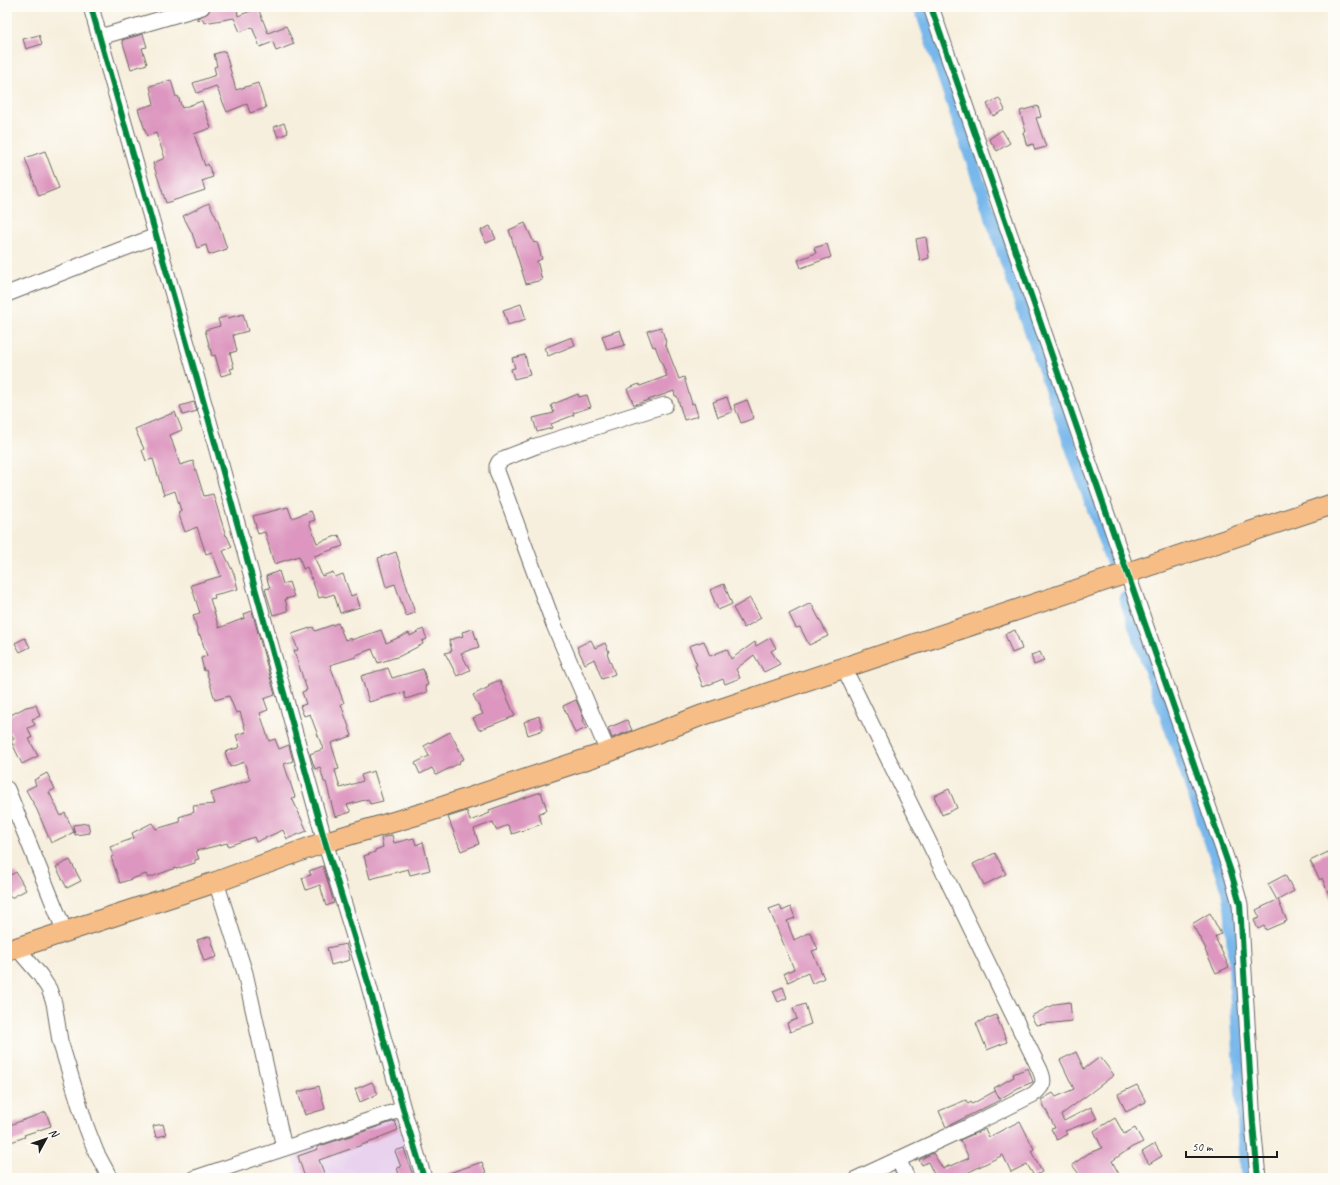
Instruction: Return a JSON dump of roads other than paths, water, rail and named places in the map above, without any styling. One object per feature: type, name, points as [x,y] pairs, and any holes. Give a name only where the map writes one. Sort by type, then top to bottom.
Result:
[{"type":"main road","points":[[12,950],[216,882],[325,842],[427,812],[608,752],[700,716],[1333,504]]},
{"type":"street","points":[[92,7],[325,842],[367,979],[424,1178]]},
{"type":"street","points":[[100,37],[202,7]]},
{"type":"street","points":[[931,7],[1128,572],[1231,872],[1240,904],[1253,1124],[1258,1178]]},
{"type":"street","points":[[7,294],[156,236]]},
{"type":"street","points":[[608,752],[554,625],[497,471],[497,466],[499,462],[505,458],[536,446],[631,417],[664,405]]},
{"type":"street","points":[[844,668],[1044,1080],[1042,1087],[1034,1094],[970,1126],[858,1178]]},
{"type":"street","points":[[7,789],[65,932]]},
{"type":"street","points":[[216,882],[245,973],[284,1148]]},
{"type":"street","points":[[12,950],[40,975],[49,989],[54,1003],[60,1040],[86,1126],[96,1152],[110,1178]]},
{"type":"street","points":[[195,1178],[404,1109]]},
{"type":"street","points":[[898,1160],[907,1178]]},
{"type":"waterway","points":[[920,7],[1008,267],[1113,565]]},
{"type":"waterway","points":[[1125,598],[1227,889],[1231,910],[1247,1178]]}]
